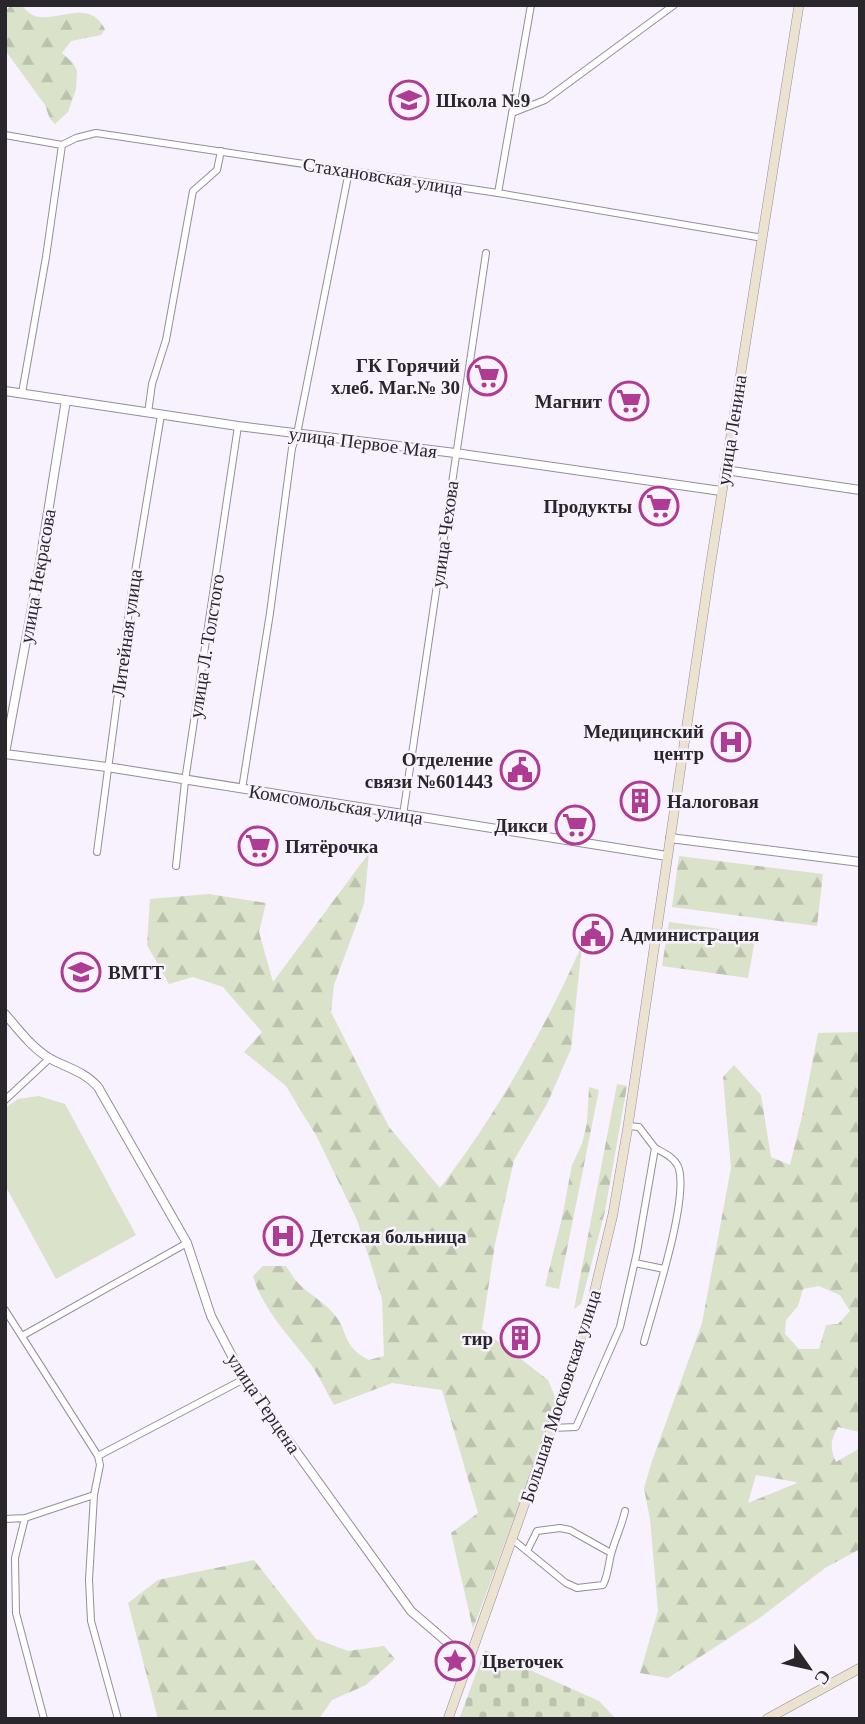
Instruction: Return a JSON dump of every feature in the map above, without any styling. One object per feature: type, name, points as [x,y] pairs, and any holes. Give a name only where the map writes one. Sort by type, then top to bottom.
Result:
[{"type":"main road","name":"улица Ленина","points":[[667,856],[721,491],[799,5]]},
{"type":"main road","name":"Большая Московская улица","points":[[448,1719],[552,1428],[593,1302],[613,1214],[628,1126],[667,856]]},
{"type":"main road","points":[[767,1719],[860,1668]]},
{"type":"street","points":[[498,193],[531,5]]},
{"type":"street","points":[[512,113],[545,100],[674,5]]},
{"type":"street","name":"Стахановская улица","points":[[5,135],[62,145],[96,133],[498,193],[763,238]]},
{"type":"street","points":[[22,393],[62,145]]},
{"type":"street","points":[[148,413],[152,384],[166,340],[192,191],[217,170],[221,150]]},
{"type":"street","points":[[242,789],[270,613],[292,447],[297,434],[349,171]]},
{"type":"street","name":"улица Чехова","points":[[403,815],[486,253]]},
{"type":"street","name":"улица Первое Мая","points":[[5,391],[238,426],[455,453],[721,491]]},
{"type":"street","name":"улица Некрасова","points":[[5,754],[37,581],[66,400]]},
{"type":"street","name":"Литейная улица","points":[[97,852],[131,596],[161,415]]},
{"type":"street","name":"улица Л. Толстого","points":[[176,866],[185,781],[238,426]]},
{"type":"street","points":[[725,470],[860,490]]},
{"type":"street","name":"Комсомольская улица","points":[[5,754],[107,767],[667,856]]},
{"type":"street","points":[[670,838],[860,862]]},
{"type":"street","name":"улица Герцена","points":[[5,1014],[29,1041],[50,1058],[81,1072],[98,1087],[187,1243],[211,1316],[244,1379],[411,1611],[469,1661]]},
{"type":"street","points":[[5,1100],[50,1058]]},
{"type":"street","points":[[628,1126],[639,1128],[656,1148],[672,1158],[679,1168],[680,1205],[644,1342]]},
{"type":"street","points":[[552,1428],[576,1427],[620,1327],[656,1148]]},
{"type":"street","points":[[22,1336],[187,1243]]},
{"type":"street","points":[[635,1263],[664,1269]]},
{"type":"street","points":[[5,1310],[98,1456],[100,1465],[94,1495],[89,1580],[91,1620],[118,1719]]},
{"type":"street","points":[[98,1456],[244,1379]]},
{"type":"street","points":[[5,1519],[25,1518],[94,1495]]},
{"type":"street","points":[[512,1539],[566,1583],[586,1589],[603,1585],[610,1573],[611,1553],[621,1530],[625,1511]]},
{"type":"street","points":[[25,1518],[15,1558],[16,1613],[44,1719]]},
{"type":"street","points":[[527,1551],[537,1531],[560,1528],[570,1530],[611,1553]]},
{"type":"green space","points":[[11,5],[21,5],[37,17],[84,13],[99,20],[105,29],[101,35],[71,41],[62,53],[77,71],[76,89],[68,112],[55,124],[45,105],[5,50],[5,12]]},
{"type":"green space","points":[[369,853],[364,904],[334,985],[331,1012],[389,1127],[440,1188],[518,1071],[582,945],[571,1049],[547,1104],[514,1160],[495,1244],[482,1329],[548,1380],[557,1402],[473,1629],[451,1533],[478,1513],[442,1390],[392,1383],[334,1405],[313,1367],[269,1310],[253,1276],[263,1266],[286,1266],[299,1284],[333,1313],[354,1349],[369,1360],[384,1356],[382,1299],[357,1220],[317,1137],[286,1086],[244,1052],[262,1032],[223,987],[193,977],[169,984],[147,945],[150,899],[209,894],[266,903],[259,932],[273,982]]},
{"type":"green space","points":[[679,856],[823,874],[817,926],[672,907]]},
{"type":"green space","points":[[669,922],[756,934],[748,978],[662,966]]},
{"type":"green space","points":[[860,1032],[860,1432],[838,1427],[832,1444],[836,1462],[860,1448],[860,1549],[825,1568],[761,1617],[668,1678],[640,1673],[658,1611],[650,1519],[644,1488],[702,1323],[731,1168],[723,1077],[734,1065],[761,1095],[771,1157],[790,1165],[818,1033]],"holes":[[[819,1286],[840,1295],[850,1311],[838,1324],[826,1325],[819,1349],[799,1349],[785,1334],[786,1320],[798,1306],[803,1289]],[[756,1475],[796,1482],[797,1483],[748,1503]]]},
{"type":"green space","points":[[617,1084],[627,1086],[605,1211],[581,1304],[574,1309]]},
{"type":"green space","points":[[589,1087],[599,1090],[559,1289],[545,1286],[572,1165],[582,1144],[587,1123]]},
{"type":"green space","points":[[39,1096],[65,1104],[136,1235],[56,1279],[5,1185],[5,1108],[18,1099]]},
{"type":"green space","points":[[254,1560],[316,1639],[348,1651],[384,1646],[395,1659],[366,1685],[332,1700],[319,1719],[158,1719],[128,1603],[158,1580]]},
{"type":"green space","points":[[485,1650],[599,1701],[616,1719],[459,1719]]},
{"type":"place","name":"Школа №9","points":[[409,100]]},
{"type":"place","name":"ГК Горячий хлеб. Маг.№ 30","points":[[487,376]]},
{"type":"place","name":"Магнит","points":[[629,401]]},
{"type":"place","name":"Продукты","points":[[659,506]]},
{"type":"place","name":"Медицинский центр","points":[[731,742]]},
{"type":"place","name":"Отделение связи №601443","points":[[520,770]]},
{"type":"place","name":"Налоговая","points":[[640,801]]},
{"type":"place","name":"Дикси","points":[[575,825]]},
{"type":"place","name":"Пятёрочка","points":[[258,846]]},
{"type":"place","name":"Администрация","points":[[593,934]]},
{"type":"place","name":"ВМТТ","points":[[81,972]]},
{"type":"place","name":"Детская больница","points":[[283,1236]]},
{"type":"place","name":"тир","points":[[520,1338]]},
{"type":"place","name":"Цветочек","points":[[455,1661]]}]
